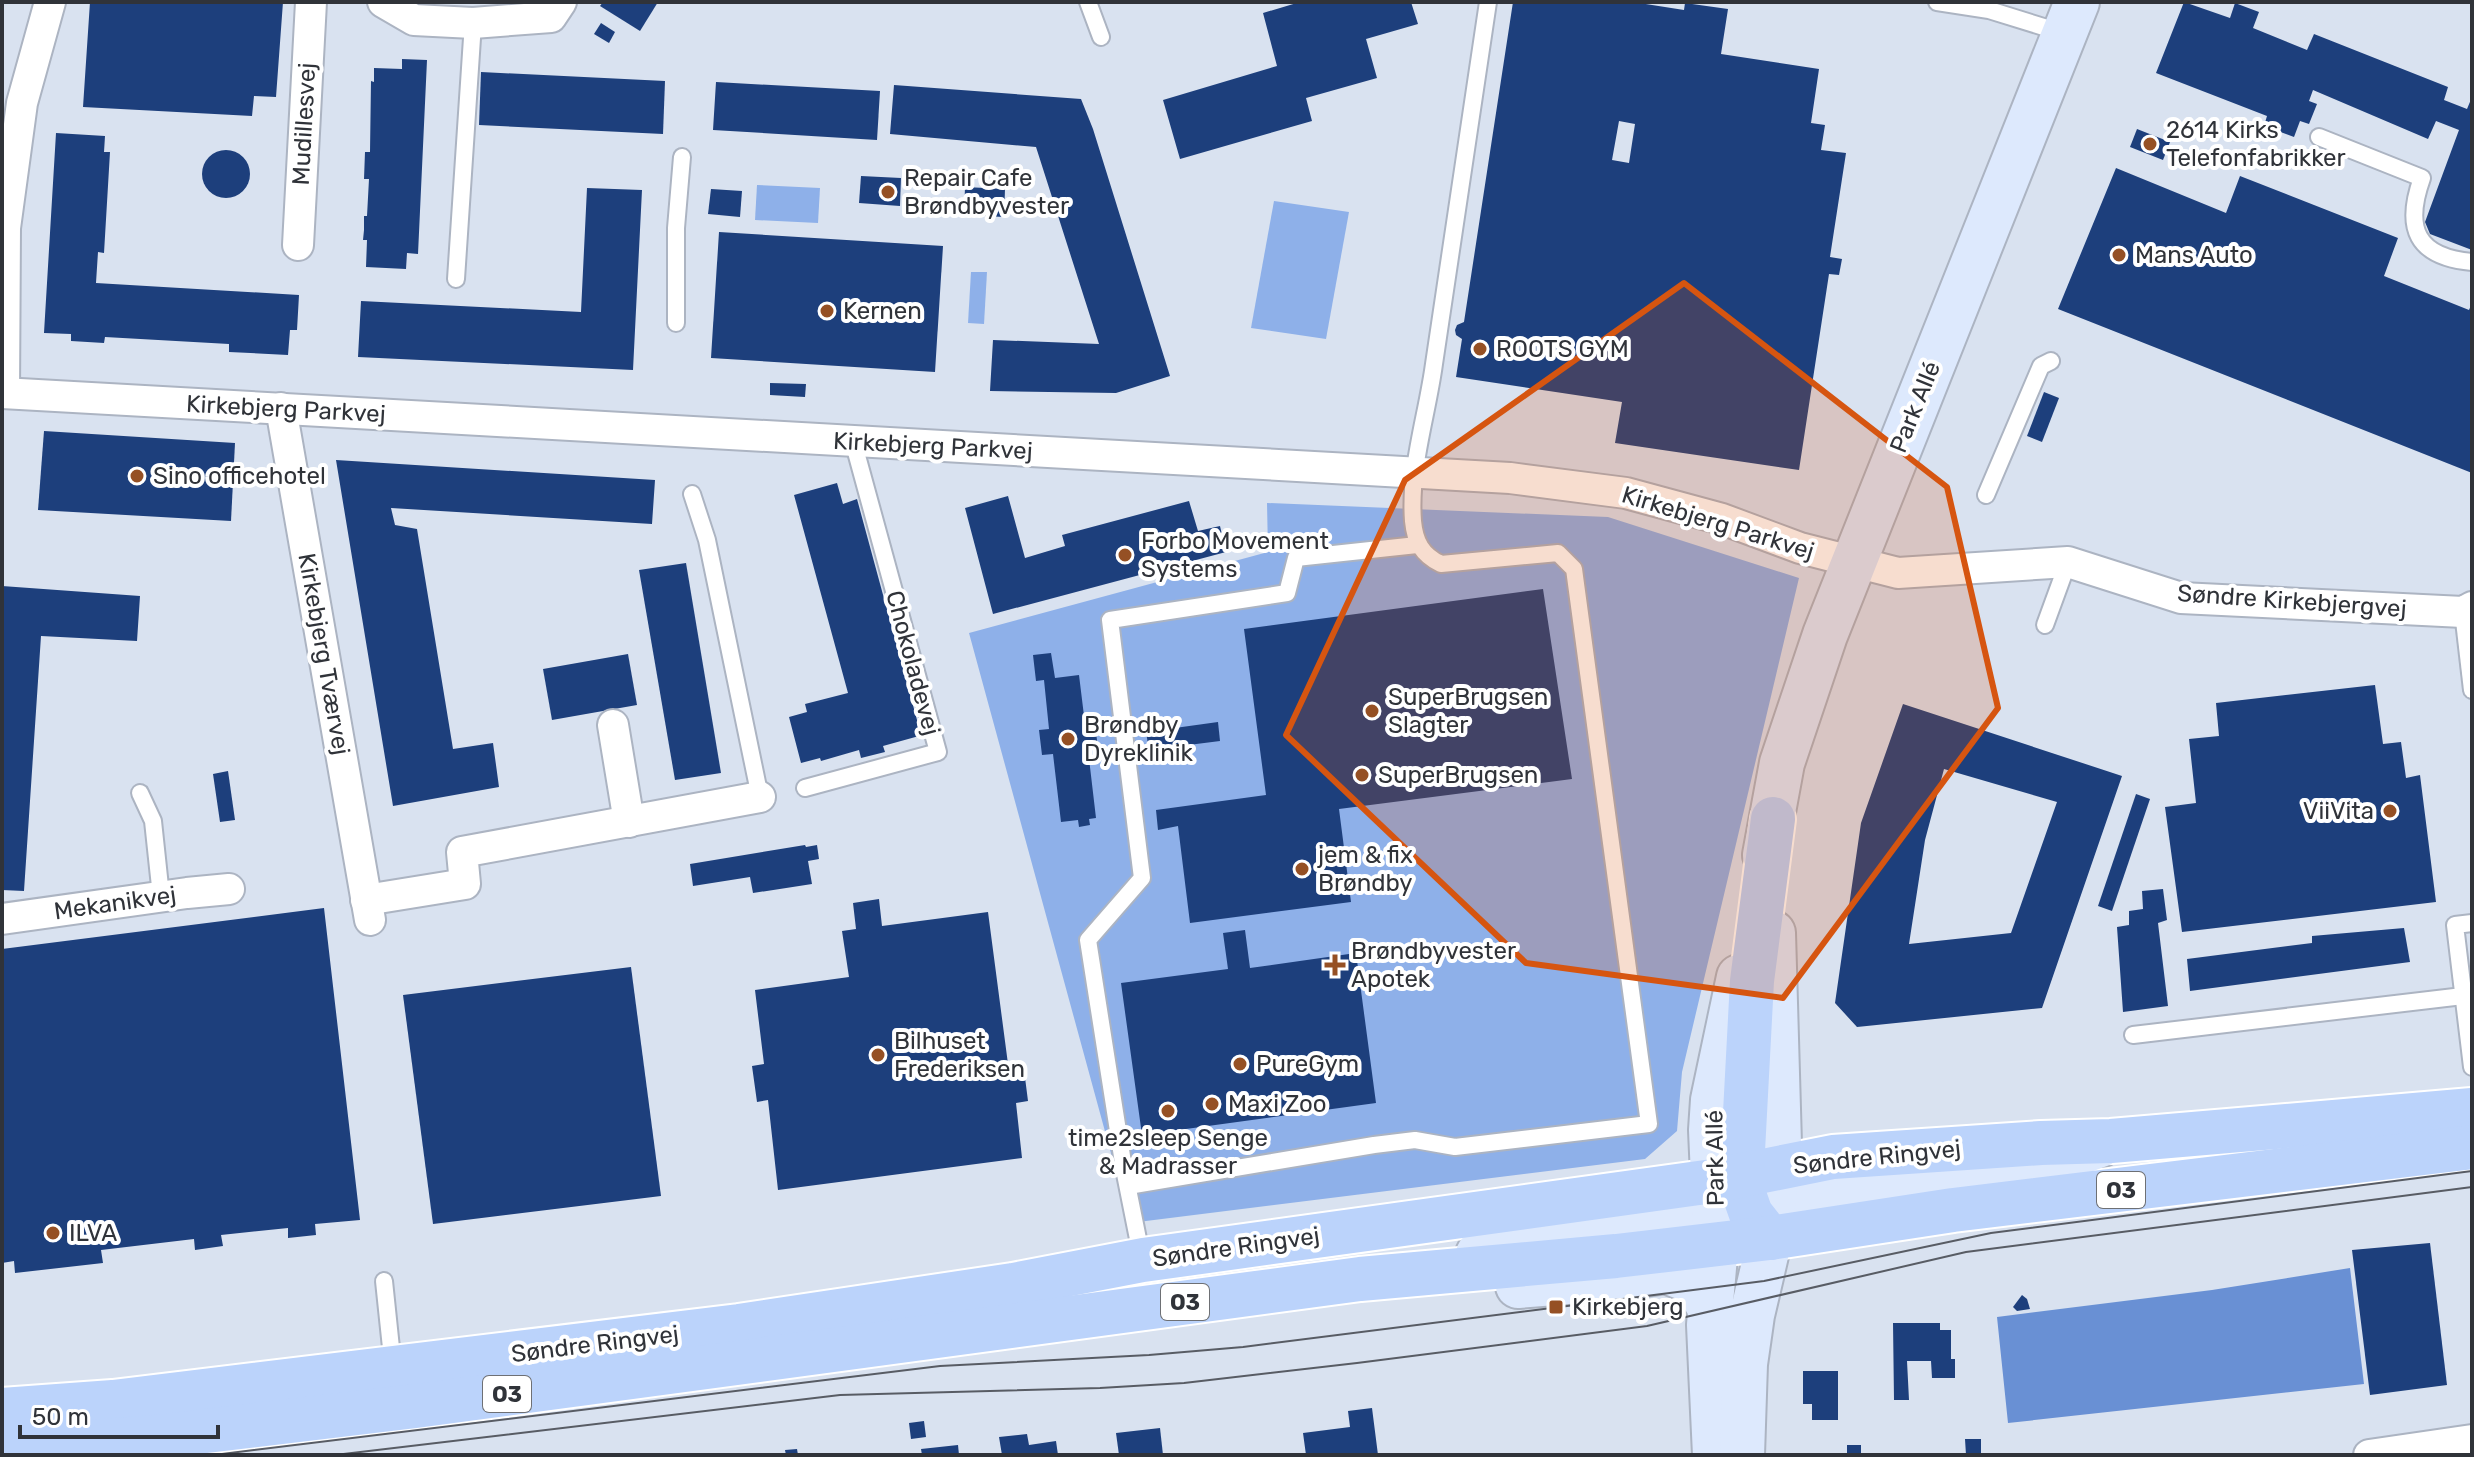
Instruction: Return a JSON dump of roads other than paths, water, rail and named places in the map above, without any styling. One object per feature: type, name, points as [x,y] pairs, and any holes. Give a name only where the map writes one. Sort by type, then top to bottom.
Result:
[{"type":"main road","name":"Søndre Ringvej","points":[[2,1449],[155,1437],[416,1406],[1360,1279],[1745,1203],[1858,1154],[2111,1141],[2472,1110]]},
{"type":"main road","name":"Søndre Ringvej","points":[[2,1410],[113,1402],[739,1326],[1013,1285],[1143,1260],[1745,1203],[1953,1210],[2472,1147]]},
{"type":"street","points":[[3,393],[5,228],[22,103],[50,2]]},
{"type":"street","name":"Mudillesvej","points":[[298,245],[311,2]]},
{"type":"street","points":[[383,2],[473,23],[551,17],[561,2]]},
{"type":"street","name":"Park Allé","points":[[1742,1455],[1745,1364],[1752,1315],[1745,1203],[1711,1130],[1713,1100],[1773,819],[1782,763],[1792,726],[1853,563],[2070,18]]},
{"type":"street","name":"Kirkebjerg Parkvej","points":[[3,393],[1510,478],[1626,493],[1722,519],[1800,548],[1853,563]]},
{"type":"street","name":"Kirkebjerg Tværvej","points":[[281,408],[368,910],[465,884],[462,852],[760,797]]},
{"type":"street","name":"Søndre Kirkebjergvej","points":[[1853,563],[1898,573],[2068,562],[2181,598],[2467,609]]},
{"type":"street","points":[[613,725],[629,822]]},
{"type":"street","name":"Park Allé","points":[[1715,1455],[1710,1308],[1745,1203],[1780,1121],[1773,992],[1773,819]]},
{"type":"street","name":"Mekanikvej","points":[[2,919],[229,889]]},
{"type":"street","points":[[1360,1279],[1506,1287],[1666,1271],[1694,1282],[1710,1308]]},
{"type":"street","points":[[2369,1455],[2472,1440]]},
{"type":"lane","points":[[1088,2],[1101,37]]},
{"type":"lane","points":[[1128,1186],[1385,1143],[1415,1140],[1455,1147],[1649,1124],[1574,569],[1558,553],[1441,564],[1417,545],[1413,510],[1415,472],[1433,374],[1488,2]]},
{"type":"lane","points":[[1937,2],[2025,19],[2070,18]]},
{"type":"lane","points":[[456,279],[473,23]]},
{"type":"lane","points":[[2319,137],[2422,178],[2413,213],[2413,227],[2418,237],[2434,252],[2452,260],[2472,262]]},
{"type":"lane","points":[[676,323],[676,228],[682,157]]},
{"type":"lane","points":[[1986,495],[2041,366],[2051,361]]},
{"type":"lane","name":"Chokoladevej","points":[[805,788],[938,752],[853,441]]},
{"type":"lane","points":[[692,494],[707,540],[760,797]]},
{"type":"lane","points":[[1143,1260],[1088,940],[1142,878],[1110,620],[1287,593],[1296,558],[1417,545]]},
{"type":"lane","points":[[2045,625],[2068,562]]},
{"type":"lane","points":[[2467,609],[2472,690]]},
{"type":"lane","points":[[140,793],[153,821],[161,896]]},
{"type":"lane","points":[[2472,923],[2455,925],[2472,1067]]},
{"type":"lane","points":[[2133,1035],[2463,996]]},
{"type":"lane","points":[[384,1281],[393,1369]]},
{"type":"tram line","points":[[214,1455],[940,1366],[1243,1347],[1764,1281],[1991,1233],[2472,1171]]},
{"type":"tram line","points":[[335,1455],[840,1395],[1184,1383],[1357,1363],[1647,1326],[1966,1252],[2472,1187]]},
{"type":"place","name":"2614 Kirks Telefonfabrikker","points":[[2150,144]]},
{"type":"place","name":"Repair Cafe Brøndbyvester","points":[[888,192]]},
{"type":"place","name":"Mans Auto","points":[[2119,255]]},
{"type":"place","name":"Kernen","points":[[827,311]]},
{"type":"place","name":"ROOTS GYM","points":[[1480,349]]},
{"type":"place","name":"Sino officehotel","points":[[137,476]]},
{"type":"place","name":"Forbo Movement Systems","points":[[1125,555]]},
{"type":"place","name":"SuperBrugsen Slagter","points":[[1372,711]]},
{"type":"place","name":"Brøndby Dyreklinik","points":[[1068,739]]},
{"type":"place","name":"SuperBrugsen","points":[[1362,775]]},
{"type":"place","name":"ViiVita","points":[[2390,811]]},
{"type":"place","name":"jem & fix Brøndby","points":[[1302,869]]},
{"type":"place","name":"Brøndbyvester Apotek","points":[[1335,965]]},
{"type":"place","name":"Bilhuset Frederiksen","points":[[878,1055]]},
{"type":"place","name":"PureGym","points":[[1240,1064]]},
{"type":"place","name":"Maxi Zoo","points":[[1212,1104]]},
{"type":"place","name":"time2sleep Senge & Madrasser","points":[[1168,1111]]},
{"type":"place","name":"ILVA","points":[[53,1233]]},
{"type":"place","name":"Kirkebjerg","points":[[1556,1307]]}]
